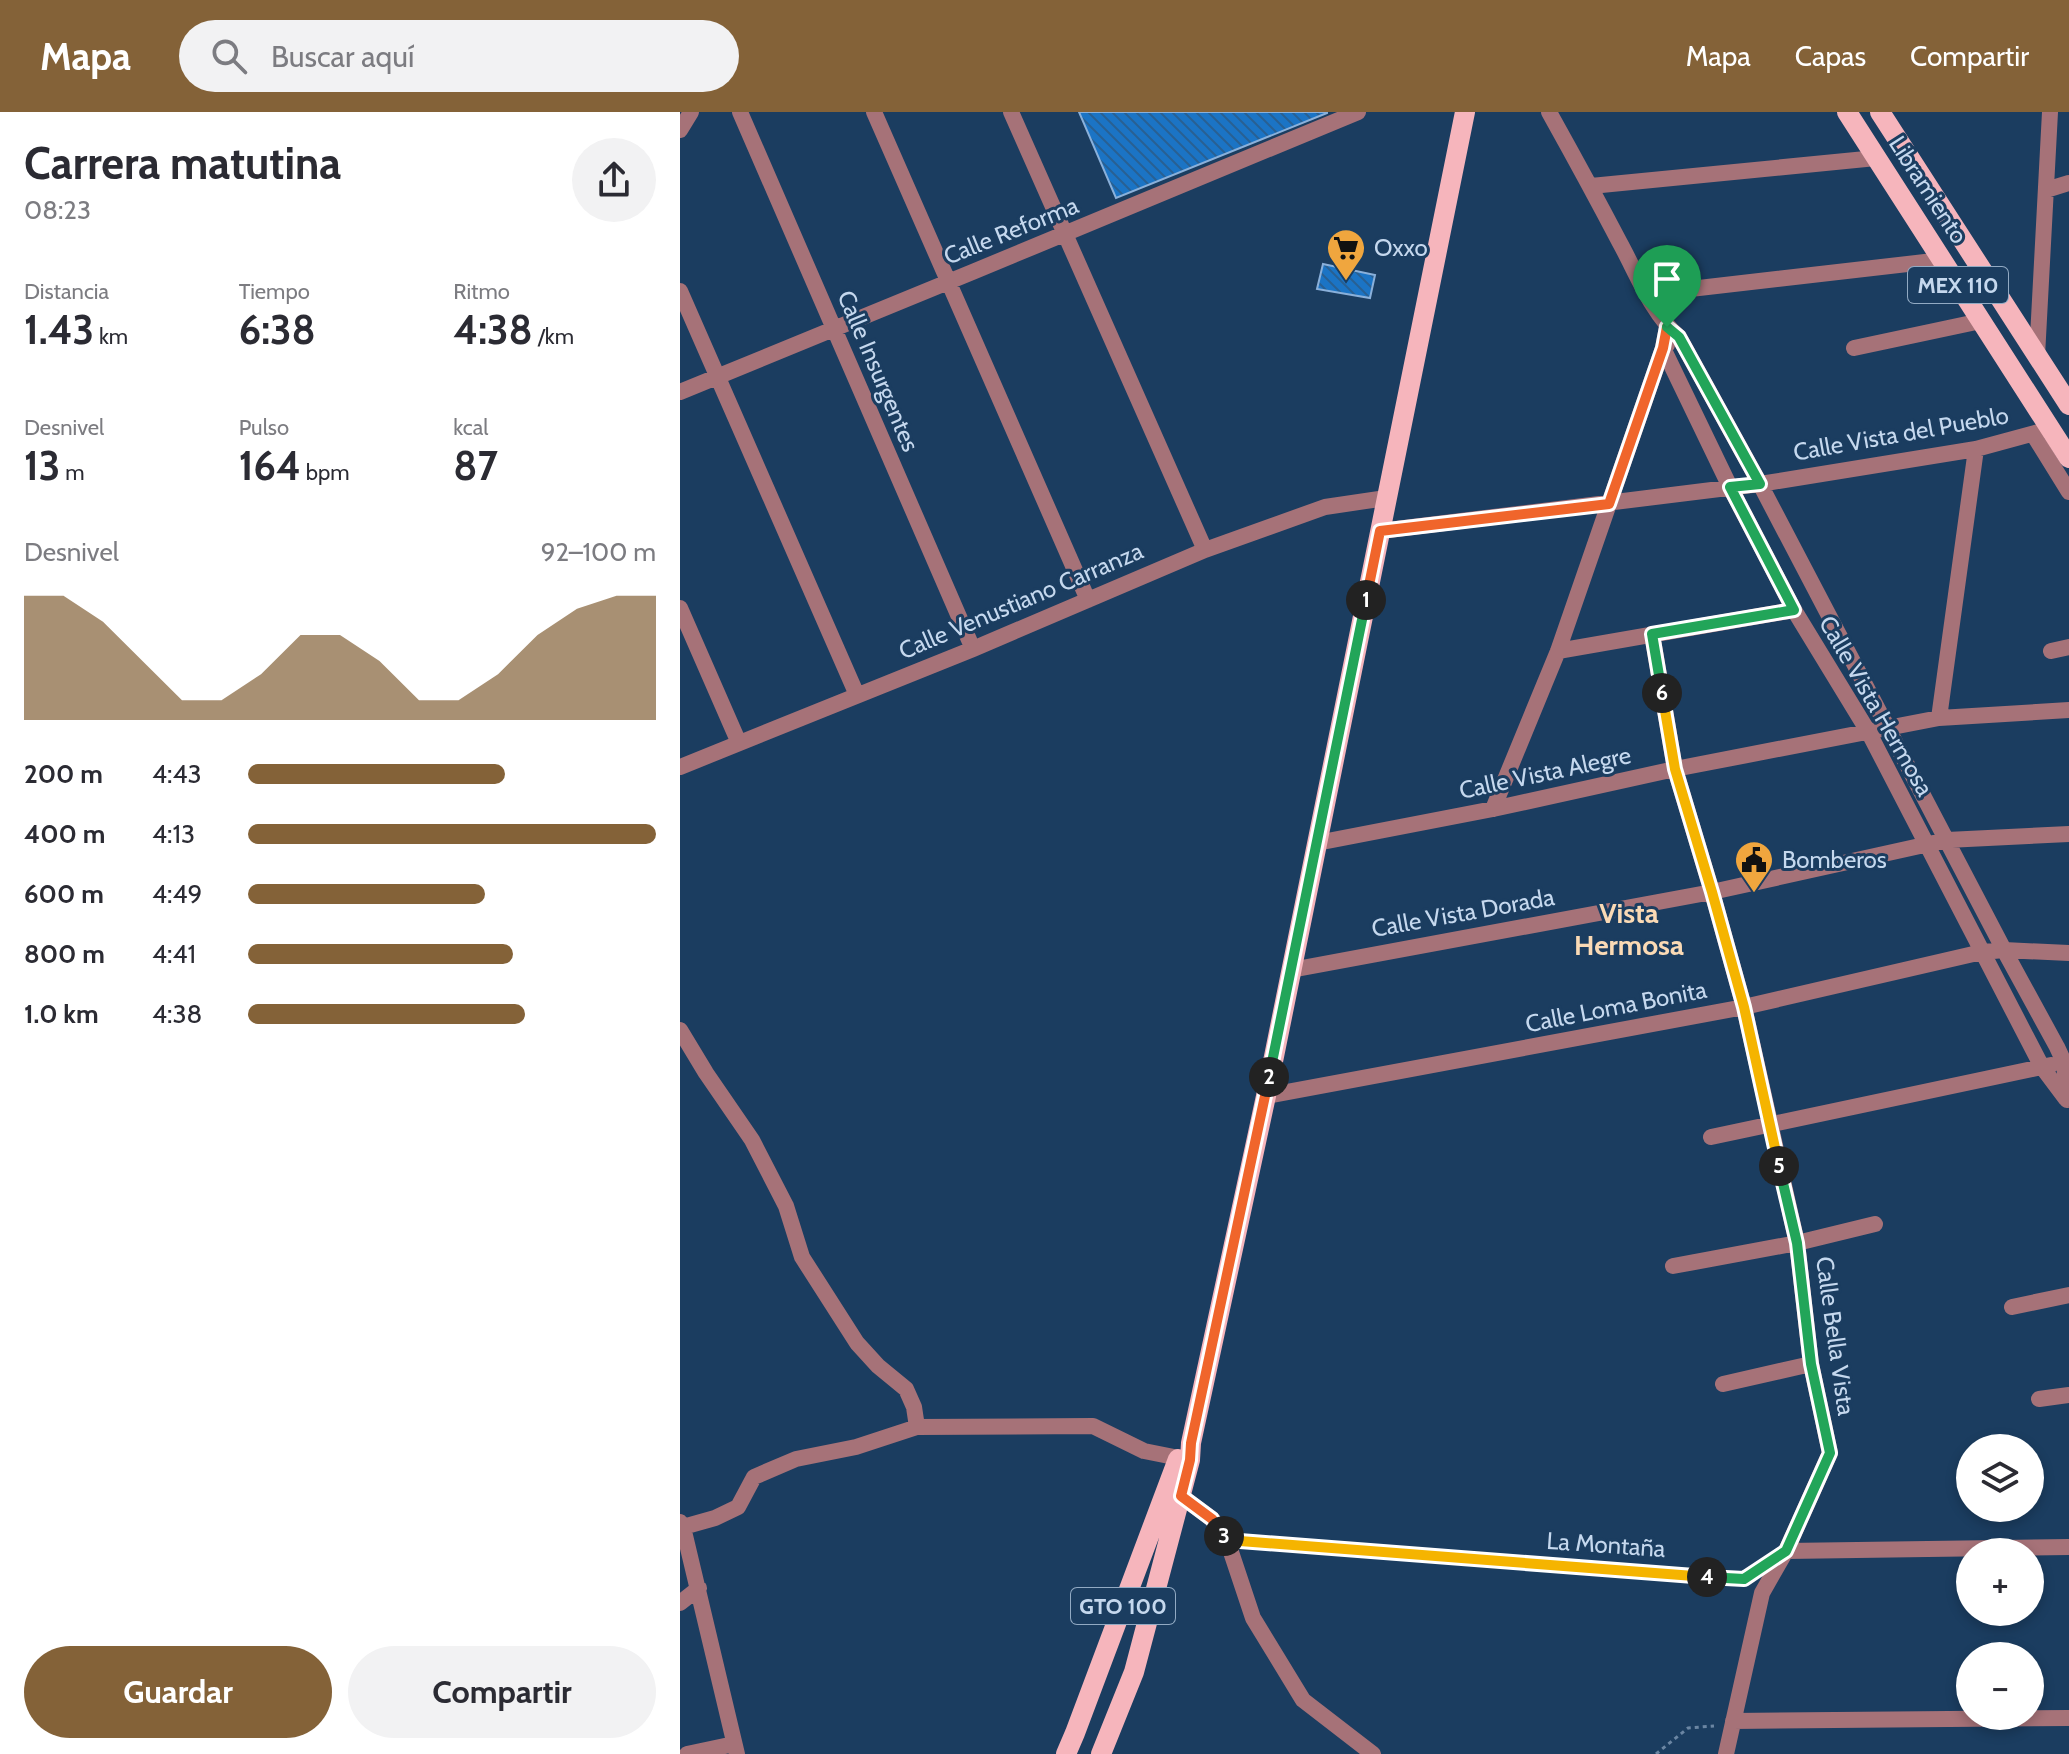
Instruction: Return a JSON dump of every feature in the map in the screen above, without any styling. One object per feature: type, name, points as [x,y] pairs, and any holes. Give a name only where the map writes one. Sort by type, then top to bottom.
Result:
[{"type":"main road","name":"GTO 100","points":[[1101,1754],[1134,1672],[1181,1496],[1187,1453],[1266,1096],[1465,112]]},
{"type":"main road","name":"Libramiento","points":[[1847,112],[1981,321],[2041,431],[2069,458]]},
{"type":"main road","name":"Libramiento","points":[[1880,112],[2069,405]]},
{"type":"main road","name":"GTO 100","points":[[1066,1754],[1187,1453]]},
{"type":"street","points":[[680,130],[691,112]]},
{"type":"street","name":"Calle Insurgentes","points":[[740,112],[973,649]]},
{"type":"street","points":[[874,112],[1088,600]]},
{"type":"street","points":[[1011,112],[1205,550]]},
{"type":"street","name":"Calle Reforma","points":[[680,392],[1067,235],[1358,112]]},
{"type":"street","name":"Calle Vista Hermosa","points":[[1549,112],[1647,294],[1673,332],[1760,484],[2064,1062],[2068,1102]]},
{"type":"street","points":[[2037,356],[2050,112]]},
{"type":"street","points":[[1591,186],[1876,158]]},
{"type":"street","points":[[2046,190],[2069,183]]},
{"type":"street","points":[[1647,294],[1942,260]]},
{"type":"street","points":[[680,291],[857,695]]},
{"type":"street","points":[[1854,348],[1981,321]]},
{"type":"street","points":[[1493,809],[1558,651],[1663,348],[1673,332]]},
{"type":"street","name":"Calle Vista Hermosa","points":[[1663,348],[1794,610],[1869,733],[2042,1067],[2068,1102]]},
{"type":"street","points":[[2041,431],[2069,492]]},
{"type":"street","name":"Calle Vista del Pueblo","points":[[1380,531],[1760,484],[1976,449],[2041,431]]},
{"type":"street","points":[[1939,718],[1976,449]]},
{"type":"street","name":"Calle Venustiano Carranza","points":[[680,767],[973,649],[1205,550],[1325,507],[1386,498]]},
{"type":"street","points":[[680,608],[739,743]]},
{"type":"street","points":[[1558,651],[1794,610]]},
{"type":"street","name":"Calle Bella Vista","points":[[1652,634],[1675,769],[1744,1007],[1797,1243],[1811,1364],[1830,1453],[1786,1551],[1762,1593],[1726,1754]]},
{"type":"street","points":[[2051,651],[2069,647]]},
{"type":"street","name":"Calle Vista Alegre","points":[[1317,843],[1939,718],[2069,710]]},
{"type":"street","name":"Calle Vista Dorada","points":[[1291,970],[1712,892],[1947,840],[2069,834]]},
{"type":"street","name":"Calle Loma Bonita","points":[[1266,1096],[1744,1007],[1982,952],[2069,953]]},
{"type":"street","points":[[680,1030],[752,1140],[786,1206],[802,1257],[857,1343],[906,1389],[914,1407],[917,1427]]},
{"type":"street","points":[[1711,1137],[2064,1062]]},
{"type":"street","points":[[1673,1266],[1797,1243],[1875,1224]]},
{"type":"street","points":[[2012,1307],[2069,1295]]},
{"type":"street","points":[[1723,1384],[1811,1364]]},
{"type":"street","points":[[2039,1399],[2069,1395]]},
{"type":"street","points":[[687,1754],[736,1749],[682,1524],[715,1518],[738,1507],[754,1477],[796,1459],[856,1447],[917,1427],[1093,1426],[1144,1451],[1187,1453]]},
{"type":"street","points":[[1181,1496],[1212,1519],[1227,1540],[1253,1618],[1303,1700],[1373,1754]]},
{"type":"street","points":[[1786,1551],[2069,1547]]},
{"type":"street","points":[[680,1603],[699,1588]]},
{"type":"street","points":[[1733,1721],[2069,1718]]},
{"type":"path","name":"La Montaña","points":[[1227,1540],[1744,1579],[1786,1551]]},
{"type":"path","points":[[1656,1754],[1688,1728],[1733,1721]]},
{"type":"building","points":[[1079,112],[1327,112],[1327,113],[1116,198]]},
{"type":"building","name":"Oxxo","points":[[1323,264],[1375,275],[1370,298],[1317,289]]},
{"type":"place","name":"Oxxo","points":[[1346,282]]},
{"type":"place","name":"Bomberos","points":[[1754,894]]},
{"type":"district","name":"Vista Hermosa","points":[[1629,929]]},
{"type":"route","points":[[1667,327],[1679,337],[1760,484],[1730,487],[1794,610],[1652,634],[1675,769],[1744,1007],[1797,1243],[1811,1364],[1830,1453],[1786,1551],[1744,1579],[1227,1540],[1212,1519],[1181,1496],[1266,1096],[1380,531],[1609,504],[1663,348],[1667,327]]}]
